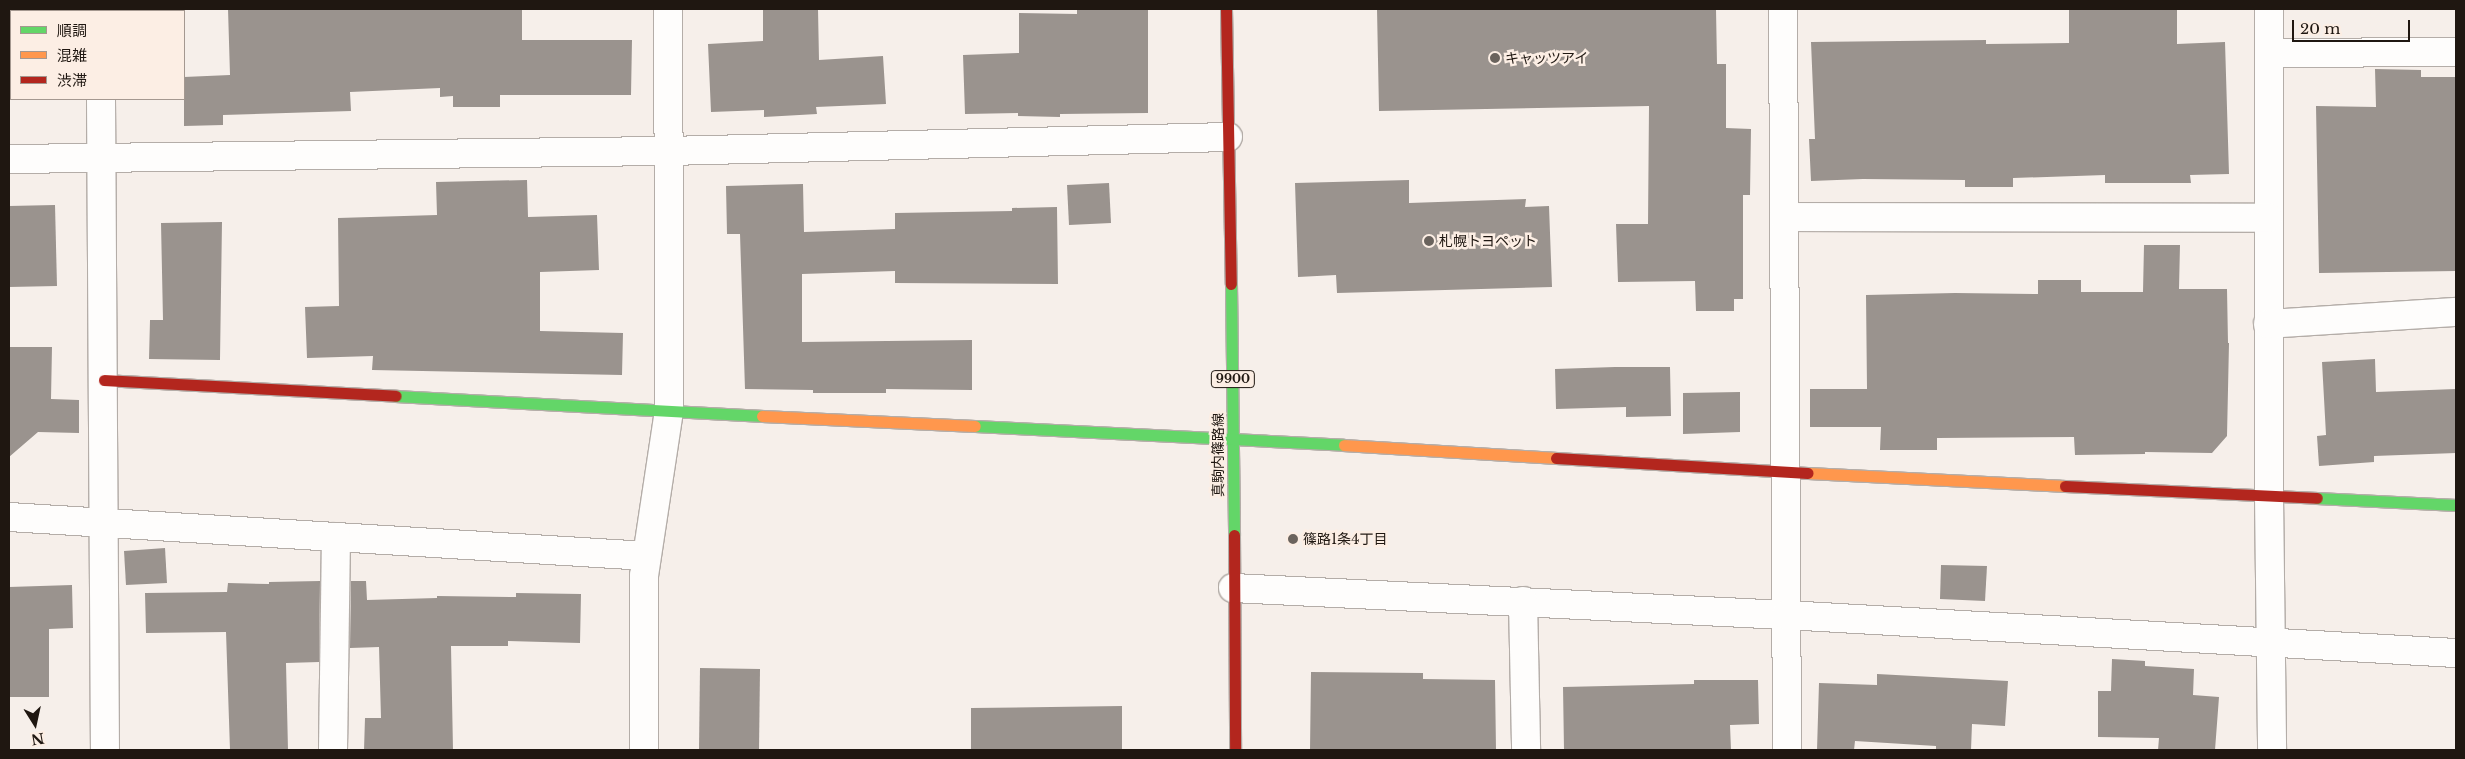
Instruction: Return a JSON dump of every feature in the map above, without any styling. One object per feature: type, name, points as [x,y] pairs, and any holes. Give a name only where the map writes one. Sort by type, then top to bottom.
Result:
[{"type":"street","points":[[644,750],[644,576],[669,411],[668,9]]},
{"type":"street","name":"真駒内篠路線","points":[[1226,9],[1234,439],[1235,750]]},
{"type":"street","points":[[1783,9],[1787,750]]},
{"type":"street","points":[[2269,9],[2268,324],[2272,750]]},
{"type":"street","points":[[2269,52],[2456,52]]},
{"type":"street","points":[[100,100],[104,380],[105,750]]},
{"type":"street","points":[[9,158],[668,151],[1228,137]]},
{"type":"street","points":[[1784,217],[2268,218]]},
{"type":"street","points":[[2268,324],[2456,312]]},
{"type":"street","points":[[104,380],[1234,439],[1785,472],[2456,505]]},
{"type":"street","points":[[9,517],[646,556]]},
{"type":"street","points":[[333,750],[336,537]]},
{"type":"street","points":[[1233,588],[1524,601],[2456,653]]},
{"type":"street","points":[[1524,601],[1526,750]]},
{"type":"building","points":[[228,9],[522,9],[522,40],[632,40],[631,95],[500,95],[500,107],[453,107],[453,96],[440,97],[440,88],[350,92],[351,111],[223,115],[223,125],[184,126],[185,77],[230,75]]},
{"type":"building","points":[[763,9],[818,9],[819,60],[883,56],[886,104],[816,107],[817,114],[764,117],[764,110],[711,112],[708,44],[763,41]]},
{"type":"building","points":[[1077,9],[1148,9],[1148,113],[1060,114],[1060,117],[1018,116],[1018,113],[965,114],[963,55],[1019,53],[1019,13],[1077,14]]},
{"type":"building","points":[[1377,9],[1716,9],[1717,64],[1726,64],[1726,128],[1751,129],[1750,195],[1743,195],[1743,299],[1734,299],[1734,311],[1696,311],[1695,281],[1618,282],[1616,224],[1648,224],[1649,106],[1379,111]]},
{"type":"building","points":[[2177,9],[2177,44],[2225,42],[2229,174],[2190,175],[2191,183],[2105,183],[2105,175],[2013,178],[2013,187],[1965,187],[1965,180],[1863,179],[1811,181],[1809,139],[1815,139],[1811,42],[1986,40],[1986,44],[2069,43],[2069,10]]},
{"type":"building","points":[[2375,69],[2421,70],[2421,77],[2456,77],[2456,271],[2319,273],[2316,106],[2376,107]]},
{"type":"building","points":[[527,180],[528,217],[597,215],[599,270],[540,272],[540,331],[623,333],[622,375],[372,370],[373,356],[307,358],[305,307],[339,306],[338,218],[437,215],[436,182]]},
{"type":"building","points":[[1409,180],[1409,203],[1526,199],[1525,207],[1549,206],[1552,287],[1337,293],[1336,275],[1298,277],[1295,183]]},
{"type":"building","points":[[1109,183],[1111,223],[1069,225],[1067,185]]},
{"type":"building","points":[[803,184],[804,232],[895,229],[895,213],[1012,211],[1012,208],[1057,207],[1058,284],[895,283],[895,271],[802,274],[802,342],[972,340],[972,390],[886,389],[886,393],[813,393],[813,390],[745,389],[740,234],[727,234],[726,186]]},
{"type":"building","points":[[55,205],[57,286],[9,287],[9,206]]},
{"type":"building","points":[[222,222],[220,360],[149,359],[150,320],[163,320],[161,223]]},
{"type":"building","points":[[2144,245],[2180,245],[2179,289],[2227,289],[2229,343],[2227,436],[2212,453],[2145,452],[2145,454],[2075,455],[2074,437],[1937,438],[1937,450],[1880,450],[1881,427],[1810,427],[1810,389],[1867,389],[1866,295],[2038,294],[2038,280],[2081,280],[2081,292],[2143,292]]},
{"type":"building","points":[[9,347],[52,347],[51,399],[79,400],[79,433],[38,432],[9,457]]},
{"type":"building","points":[[2375,359],[2376,392],[2456,389],[2456,453],[2374,456],[2374,462],[2319,466],[2317,436],[2326,435],[2322,362]]},
{"type":"building","points":[[1670,367],[1671,416],[1626,417],[1626,407],[1556,409],[1555,369]]},
{"type":"building","points":[[1740,392],[1740,432],[1683,434],[1683,393]]},
{"type":"building","points":[[165,548],[167,583],[126,585],[124,551]]},
{"type":"building","points":[[1941,565],[1987,566],[1985,601],[1940,599]]},
{"type":"building","points":[[320,581],[319,662],[286,663],[288,750],[230,750],[226,632],[146,633],[145,593],[227,592],[228,583],[269,584],[269,582]]},
{"type":"building","points":[[351,581],[366,581],[367,600],[437,598],[437,596],[516,597],[516,593],[581,594],[580,643],[508,641],[508,646],[451,646],[453,750],[364,750],[365,718],[381,718],[379,647],[350,648]]},
{"type":"building","points":[[72,585],[73,628],[49,629],[49,697],[9,697],[9,587]]},
{"type":"building","points":[[2112,659],[2145,661],[2145,666],[2194,669],[2193,695],[2219,697],[2215,750],[2158,750],[2159,738],[2098,737],[2098,691],[2111,691]]},
{"type":"building","points":[[700,668],[760,669],[759,750],[699,750]]},
{"type":"building","points":[[1311,672],[1423,673],[1423,679],[1495,680],[1496,750],[1310,750]]},
{"type":"building","points":[[1877,674],[2008,681],[2005,726],[1972,724],[1971,750],[1936,750],[1936,746],[1855,741],[1854,750],[1817,750],[1819,683],[1877,685]]},
{"type":"building","points":[[1694,680],[1758,680],[1759,724],[1730,725],[1731,750],[1564,750],[1563,687],[1694,684]]},
{"type":"building","points":[[1122,706],[1122,750],[971,750],[971,708]]},
{"type":"traffic: fast","points":[[1231,284],[1234,535]]},
{"type":"traffic: fast","points":[[396,396],[762,416]]},
{"type":"traffic: fast","points":[[975,426],[1344,445]]},
{"type":"traffic: fast","points":[[2317,498],[2456,505]]},
{"type":"traffic: slow","points":[[762,416],[975,426]]},
{"type":"traffic: slow","points":[[1344,445],[1556,458]]},
{"type":"traffic: slow","points":[[1808,473],[2065,486]]},
{"type":"traffic: jam","points":[[1226,9],[1231,284]]},
{"type":"traffic: jam","points":[[104,380],[396,396]]},
{"type":"traffic: jam","points":[[1556,458],[1808,473]]},
{"type":"traffic: jam","points":[[2065,486],[2317,498]]},
{"type":"traffic: jam","points":[[1234,535],[1235,750]]},
{"type":"place","name":"キャッツアイ","points":[[1495,58]]},
{"type":"place","name":"札幌トヨペット","points":[[1429,241]]},
{"type":"place","name":"篠路1条4丁目","points":[[1293,539]]}]
